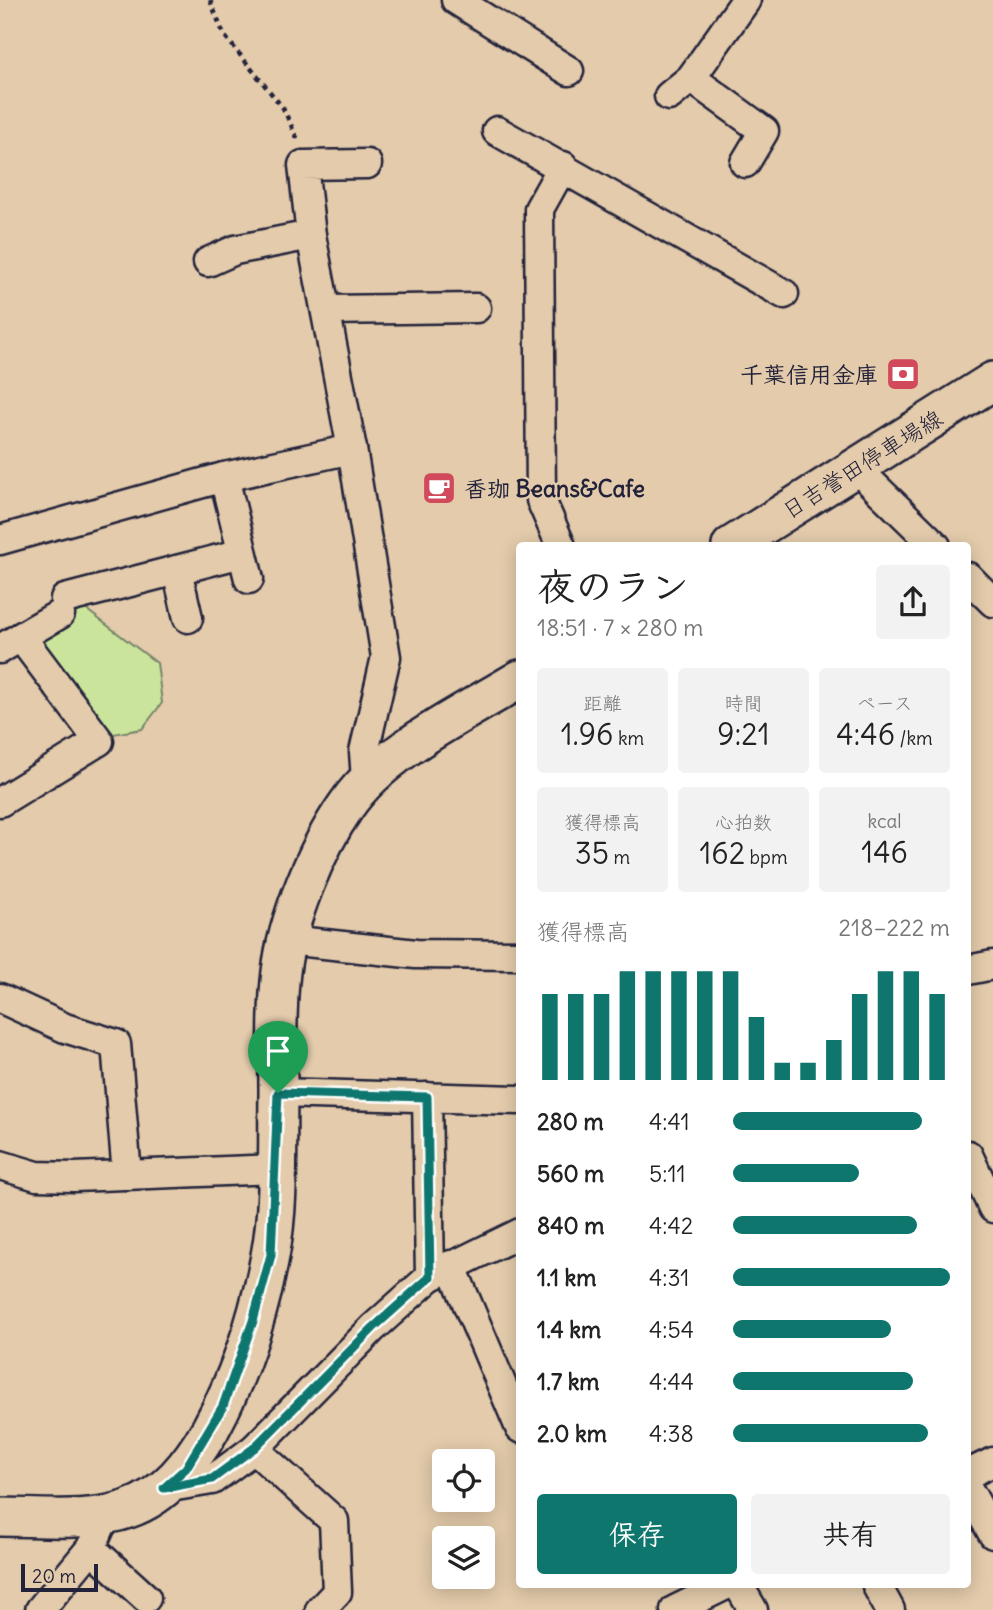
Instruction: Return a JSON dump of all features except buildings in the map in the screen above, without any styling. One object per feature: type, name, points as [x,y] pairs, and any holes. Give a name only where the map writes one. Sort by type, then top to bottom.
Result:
[{"type":"main road","name":"日吉誉田停車場線","points":[[741,542],[993,381]]},
{"type":"main road","points":[[0,1517],[106,1514],[128,1510],[164,1488],[186,1468],[203,1442],[223,1406],[240,1362],[271,1255],[278,1093],[277,1012],[281,968],[319,852],[366,779],[398,755],[516,681]]},
{"type":"street","points":[[456,0],[569,71]]},
{"type":"street","points":[[745,163],[764,131],[680,87],[746,0]]},
{"type":"street","points":[[497,131],[563,166],[784,294]]},
{"type":"street","points":[[366,779],[364,752],[386,657],[352,449],[311,234],[303,165],[367,164]]},
{"type":"street","points":[[559,542],[541,499],[539,209],[563,166]]},
{"type":"street","points":[[208,262],[235,250],[311,234]]},
{"type":"street","points":[[326,310],[476,308]]},
{"type":"street","points":[[0,540],[224,477],[352,449]]},
{"type":"street","points":[[857,469],[932,542]]},
{"type":"street","points":[[0,802],[99,741],[11,643],[63,606],[177,570],[245,566],[224,477]]},
{"type":"street","points":[[177,570],[188,618]]},
{"type":"street","points":[[971,580],[993,602]]},
{"type":"street","points":[[288,940],[416,954],[516,955]]},
{"type":"street","points":[[971,969],[993,965]]},
{"type":"street","points":[[0,998],[65,1028],[116,1044],[127,1175]]},
{"type":"street","points":[[278,1093],[516,1100]]},
{"type":"street","points":[[427,1097],[440,1271],[516,1420]]},
{"type":"street","points":[[971,1161],[993,1208]]},
{"type":"street","points":[[0,1165],[37,1176],[276,1169]]},
{"type":"street","points":[[164,1488],[212,1479],[254,1448],[373,1328],[440,1271],[516,1235]]},
{"type":"street","points":[[254,1448],[334,1521],[337,1592],[320,1610]]},
{"type":"street","points":[[971,1473],[993,1462]]},
{"type":"street","points":[[971,1494],[993,1534]]},
{"type":"street","points":[[40,1610],[91,1548],[106,1514]]},
{"type":"street","points":[[91,1548],[146,1598]]},
{"type":"street","points":[[675,1610],[720,1588]]},
{"type":"street","points":[[740,1588],[753,1610]]},
{"type":"street","points":[[878,1588],[890,1610]]},
{"type":"path","points":[[210,0],[224,36],[283,108],[296,131],[303,165]]},
{"type":"green space","points":[[83,607],[157,663],[162,703],[142,729],[108,735],[38,642],[42,629]]},
{"type":"place","name":"千葉信用金庫","points":[[903,374]]},
{"type":"place","name":"香珈 Beans&Cafe","points":[[439,488]]},
{"type":"route","points":[[278,1093],[427,1097],[430,1277],[373,1328],[254,1448],[212,1479],[164,1488],[186,1468],[223,1406],[253,1321],[271,1255],[278,1093]]}]
